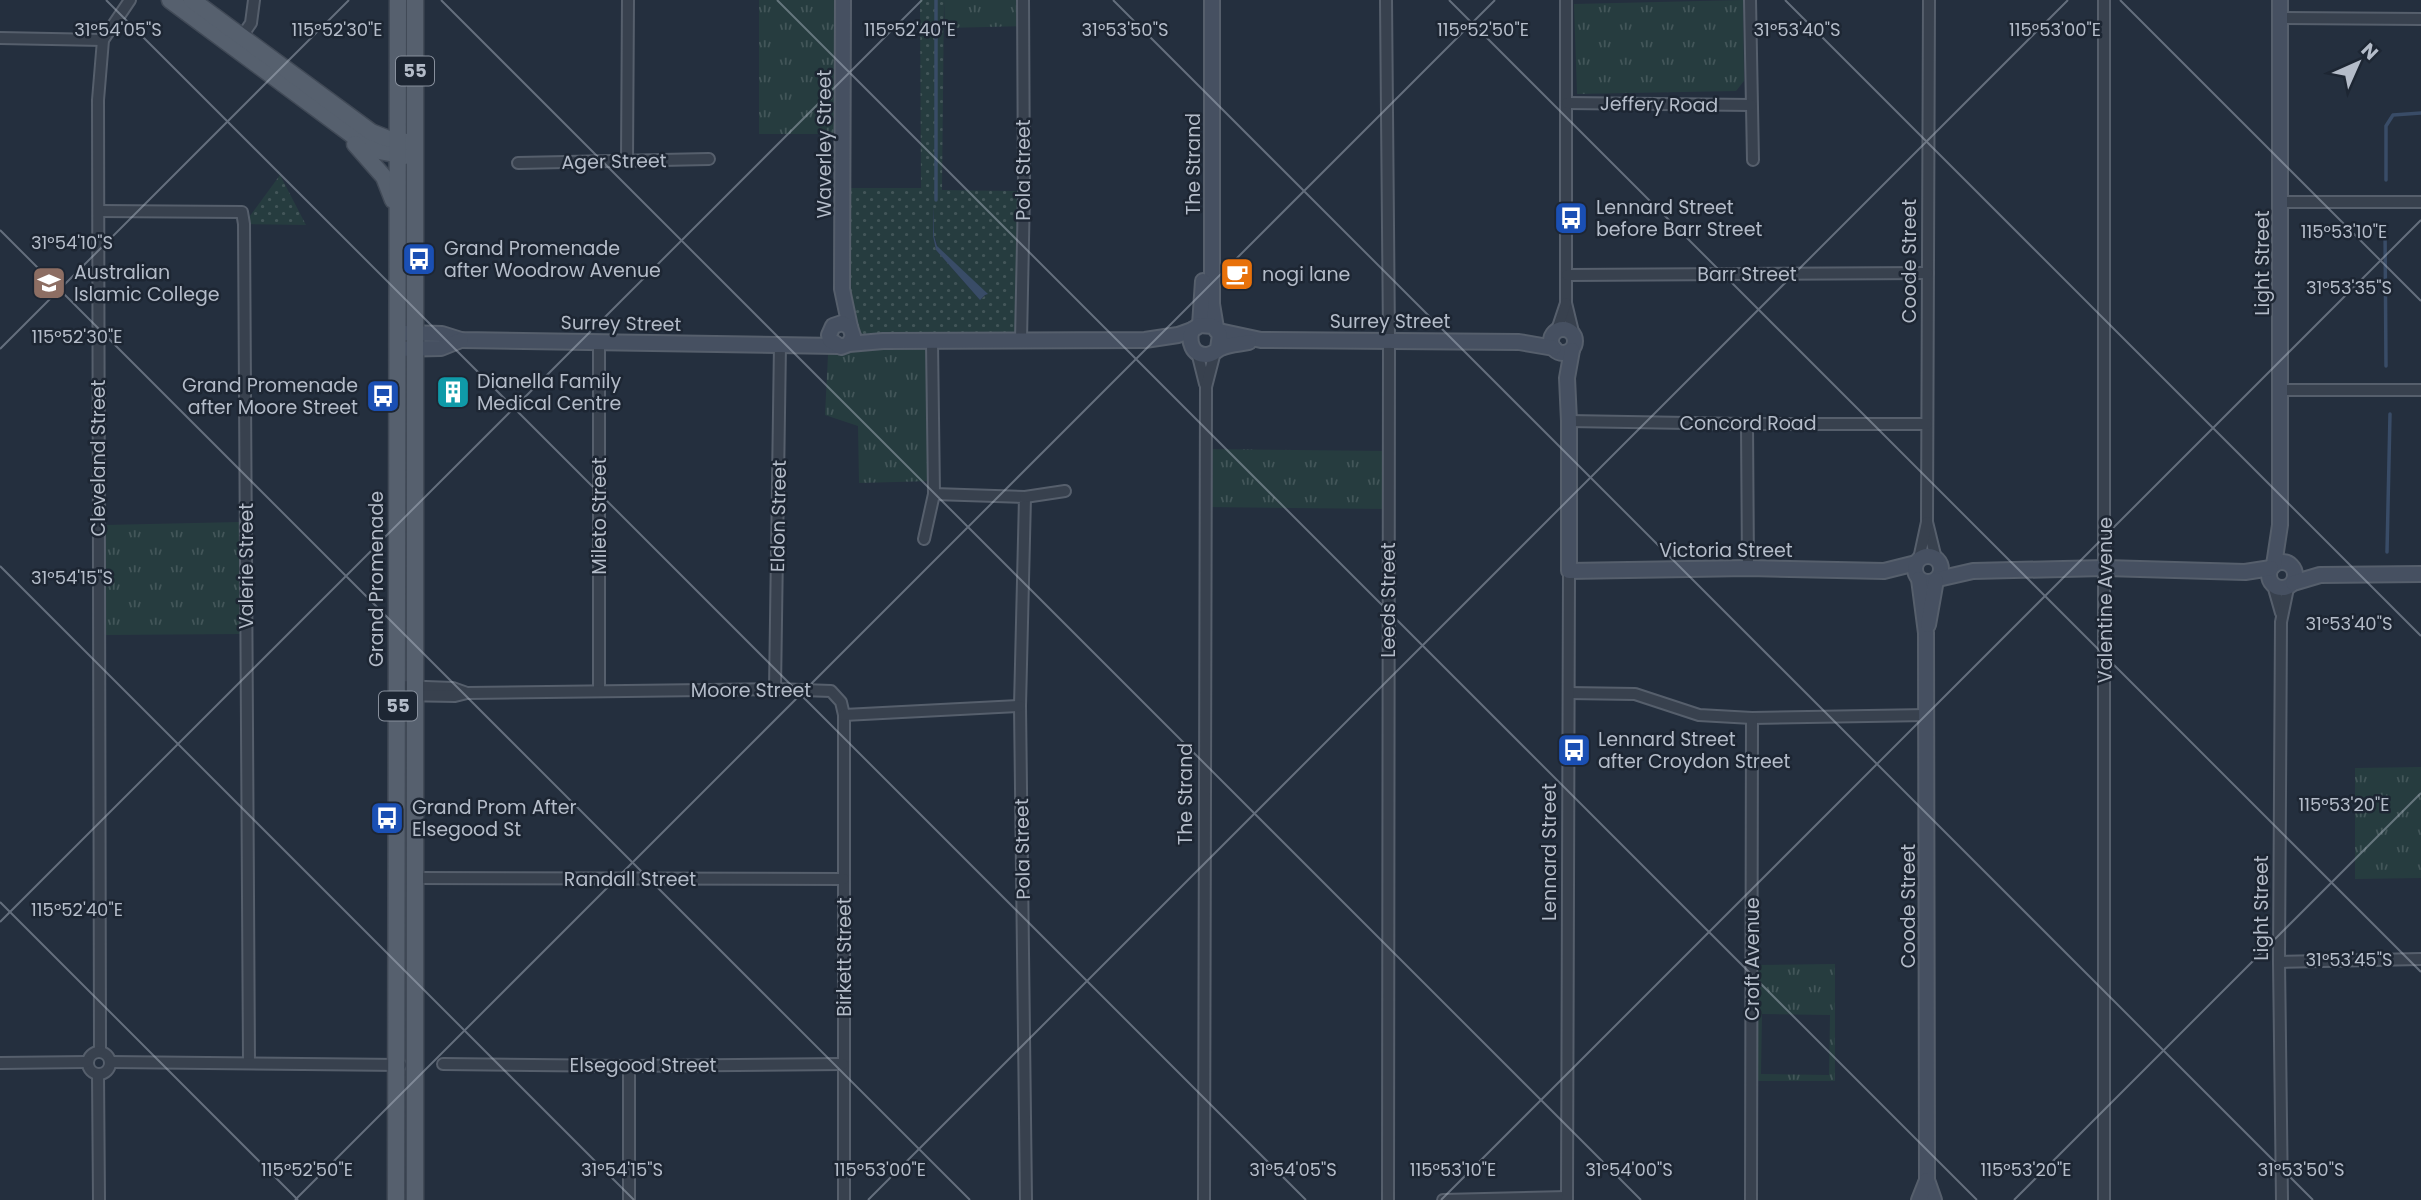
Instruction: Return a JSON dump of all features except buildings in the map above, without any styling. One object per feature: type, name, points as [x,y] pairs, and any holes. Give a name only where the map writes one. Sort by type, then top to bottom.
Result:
[{"type":"main road","points":[[170,0],[234,39],[339,117],[359,140],[379,151],[397,148],[416,150]]},
{"type":"main road","points":[[192,0],[234,39]]},
{"type":"main road","name":"Grand Promenade","points":[[396,1200],[398,0]]},
{"type":"main road","name":"Grand Promenade","points":[[415,0],[415,1200]]},
{"type":"main road","points":[[339,117],[376,124],[398,107]]},
{"type":"main road","points":[[339,117],[384,177],[396,213]]},
{"type":"street","points":[[627,161],[628,0]]},
{"type":"street","name":"Waverley Street","points":[[843,0],[842,289],[847,337]]},
{"type":"street","name":"Pola Street","points":[[1021,340],[1024,191],[1023,0]]},
{"type":"street","name":"The Strand","points":[[1196,328],[1204,243],[1203,0]]},
{"type":"street","name":"The Strand","points":[[1212,0],[1212,304],[1217,330]]},
{"type":"street","name":"Leeds Street","points":[[1386,0],[1389,339],[1388,1200]]},
{"type":"street","name":"Lennard Street","points":[[1561,350],[1576,341],[1566,303],[1566,0]]},
{"type":"street","points":[[1750,0],[1753,160]]},
{"type":"street","name":"Coode Street","points":[[1929,0],[1927,522],[1917,569],[1926,633],[1927,1180],[1934,1200]]},
{"type":"street","name":"Valentine Avenue","points":[[2104,0],[2104,1200]]},
{"type":"street","name":"Light Street","points":[[2280,0],[2280,525],[2272,575],[2282,616]]},
{"type":"street","name":"Cleveland Street","points":[[100,1051],[98,100],[103,40],[128,3]]},
{"type":"street","points":[[234,39],[253,5]]},
{"type":"street","points":[[2281,18],[2421,19]]},
{"type":"street","points":[[0,38],[103,40]]},
{"type":"street","name":"Jeffery Road","points":[[1567,103],[1751,105]]},
{"type":"street","name":"Ager Street","points":[[518,163],[709,159]]},
{"type":"street","points":[[2281,202],[2421,202]]},
{"type":"street","name":"Valerie Street","points":[[100,211],[242,212],[249,1063]]},
{"type":"street","name":"Barr Street","points":[[1567,275],[1928,273]]},
{"type":"street","name":"Waverley Street","points":[[832,329],[842,289]]},
{"type":"street","name":"Lennard Street","points":[[1566,303],[1551,340],[1561,350],[1567,378],[1569,421],[1567,1198]]},
{"type":"street","points":[[1209,324],[1217,330],[1221,339],[1217,350],[1206,355],[1194,350],[1190,339],[1196,328],[1209,324]]},
{"type":"street","name":"Surrey Street","points":[[397,341],[442,334],[461,340],[780,344],[847,337],[932,342],[1145,340],[1178,335],[1196,328]]},
{"type":"street","points":[[1556,331],[1564,328],[1573,332]]},
{"type":"street","points":[[832,329],[830,340],[847,337]]},
{"type":"street","name":"Surrey Street","points":[[780,344],[832,329]]},
{"type":"street","name":"Surrey Street","points":[[1217,330],[1261,340]]},
{"type":"street","name":"Surrey Street","points":[[1519,342],[1556,331]]},
{"type":"street","name":"Surrey Street","points":[[1217,350],[1261,340],[1389,339],[1519,342],[1561,350]]},
{"type":"street","name":"Surrey Street","points":[[1145,340],[1194,350]]},
{"type":"street","name":"Mileto Street","points":[[599,342],[599,691]]},
{"type":"street","points":[[924,539],[934,494],[932,342]]},
{"type":"street","name":"Eldon Street","points":[[775,689],[780,344]]},
{"type":"street","name":"The Strand","points":[[1194,350],[1206,387]]},
{"type":"street","name":"The Strand","points":[[1204,1200],[1206,387],[1217,350]]},
{"type":"street","points":[[2281,390],[2421,390]]},
{"type":"street","name":"Concord Road","points":[[1569,421],[1927,424]]},
{"type":"street","points":[[1747,424],[1748,568]]},
{"type":"street","points":[[934,494],[1025,498],[1065,491]]},
{"type":"street","name":"Pola Street","points":[[1025,498],[1020,706],[1026,1200]]},
{"type":"street","name":"Coode Street","points":[[1926,633],[1938,571],[1927,522]]},
{"type":"street","name":"Light Street","points":[[2280,525],[2292,577],[2282,616],[2279,962],[2282,1200]]},
{"type":"street","points":[[1938,571],[1929,556],[1917,569],[1927,583],[1938,571],[2105,568],[2272,575]]},
{"type":"street","points":[[2272,575],[2285,562],[2292,577]]},
{"type":"street","name":"Victoria Street","points":[[1569,571],[1748,568],[1884,571],[1893,576],[1917,569]]},
{"type":"street","points":[[2272,575],[2280,589],[2292,577],[2421,574]]},
{"type":"street","name":"Moore Street","points":[[398,690],[453,688],[467,693],[775,689],[831,691],[841,702],[844,715]]},
{"type":"street","points":[[1569,693],[1634,694],[1699,715],[1752,718],[1927,715]]},
{"type":"street","points":[[844,715],[1020,706]]},
{"type":"street","name":"Birkett Street","points":[[844,715],[844,1200]]},
{"type":"street","name":"Croft Avenue","points":[[1751,1200],[1752,718]]},
{"type":"street","name":"Randall Street","points":[[416,878],[844,879]]},
{"type":"street","points":[[2279,962],[2421,959]]},
{"type":"street","points":[[100,1051],[107,1055],[110,1062],[107,1070],[98,1074],[90,1070],[87,1062],[91,1054],[100,1051]]},
{"type":"street","points":[[0,1063],[87,1062]]},
{"type":"street","points":[[110,1062],[415,1065]]},
{"type":"street","name":"Elsegood Street","points":[[443,1064],[843,1064]]},
{"type":"street","points":[[629,1066],[629,1200]]},
{"type":"street","points":[[98,1074],[99,1200]]},
{"type":"street","name":"Coode Street","points":[[1919,1200],[1927,1180]]},
{"type":"street","points":[[1443,1200],[1567,1198]]},
{"type":"green space","points":[[759,0],[843,0],[843,134],[759,134]]},
{"type":"green space","points":[[920,0],[944,0],[942,190],[1024,191],[1021,340],[932,342],[853,336],[844,188],[921,188]],"holes":[[[933,205],[934,236],[939,250],[987,294],[980,300],[936,250],[933,236]]]},
{"type":"green space","points":[[944,0],[1023,0],[1023,26],[945,28]]},
{"type":"green space","points":[[1743,0],[1744,81],[1736,91],[1577,94],[1574,4]]},
{"type":"green space","points":[[280,175],[306,225],[244,224]]},
{"type":"green space","points":[[829,335],[830,340],[932,342],[934,481],[859,483],[858,426],[825,415]]},
{"type":"green space","points":[[1206,449],[1389,451],[1389,509],[1205,507]]},
{"type":"green space","points":[[240,522],[240,634],[105,635],[105,525]]},
{"type":"green space","points":[[2421,767],[2421,878],[2355,879],[2355,768]]},
{"type":"green space","points":[[1835,964],[1835,1081],[1756,1081],[1755,965]],"holes":[[[1762,1014],[1830,1015],[1829,1075],[1761,1074]]]},
{"type":"water","points":[[933,205],[937,246],[988,294],[980,300],[936,250],[933,236]]},
{"type":"waterway","points":[[936,0],[936,200]]},
{"type":"waterway","points":[[2386,180],[2386,126],[2393,115],[2421,113]]},
{"type":"waterway","points":[[2385,226],[2386,366]]},
{"type":"waterway","points":[[2387,552],[2390,414]]},
{"type":"place","name":"Lennard Street before Barr Street","points":[[1571,218]]},
{"type":"place","name":"Grand Promenade after Woodrow Avenue","points":[[419,259]]},
{"type":"place","name":"nogi lane","points":[[1237,274]]},
{"type":"place","name":"Australian Islamic College","points":[[49,283]]},
{"type":"place","name":"Dianella Family Medical Centre","points":[[453,392]]},
{"type":"place","name":"Grand Promenade after Moore Street","points":[[383,396]]},
{"type":"place","name":"Lennard Street after Croydon Street","points":[[1574,750]]},
{"type":"place","name":"Grand Prom After Elsegood St","points":[[387,818]]}]
